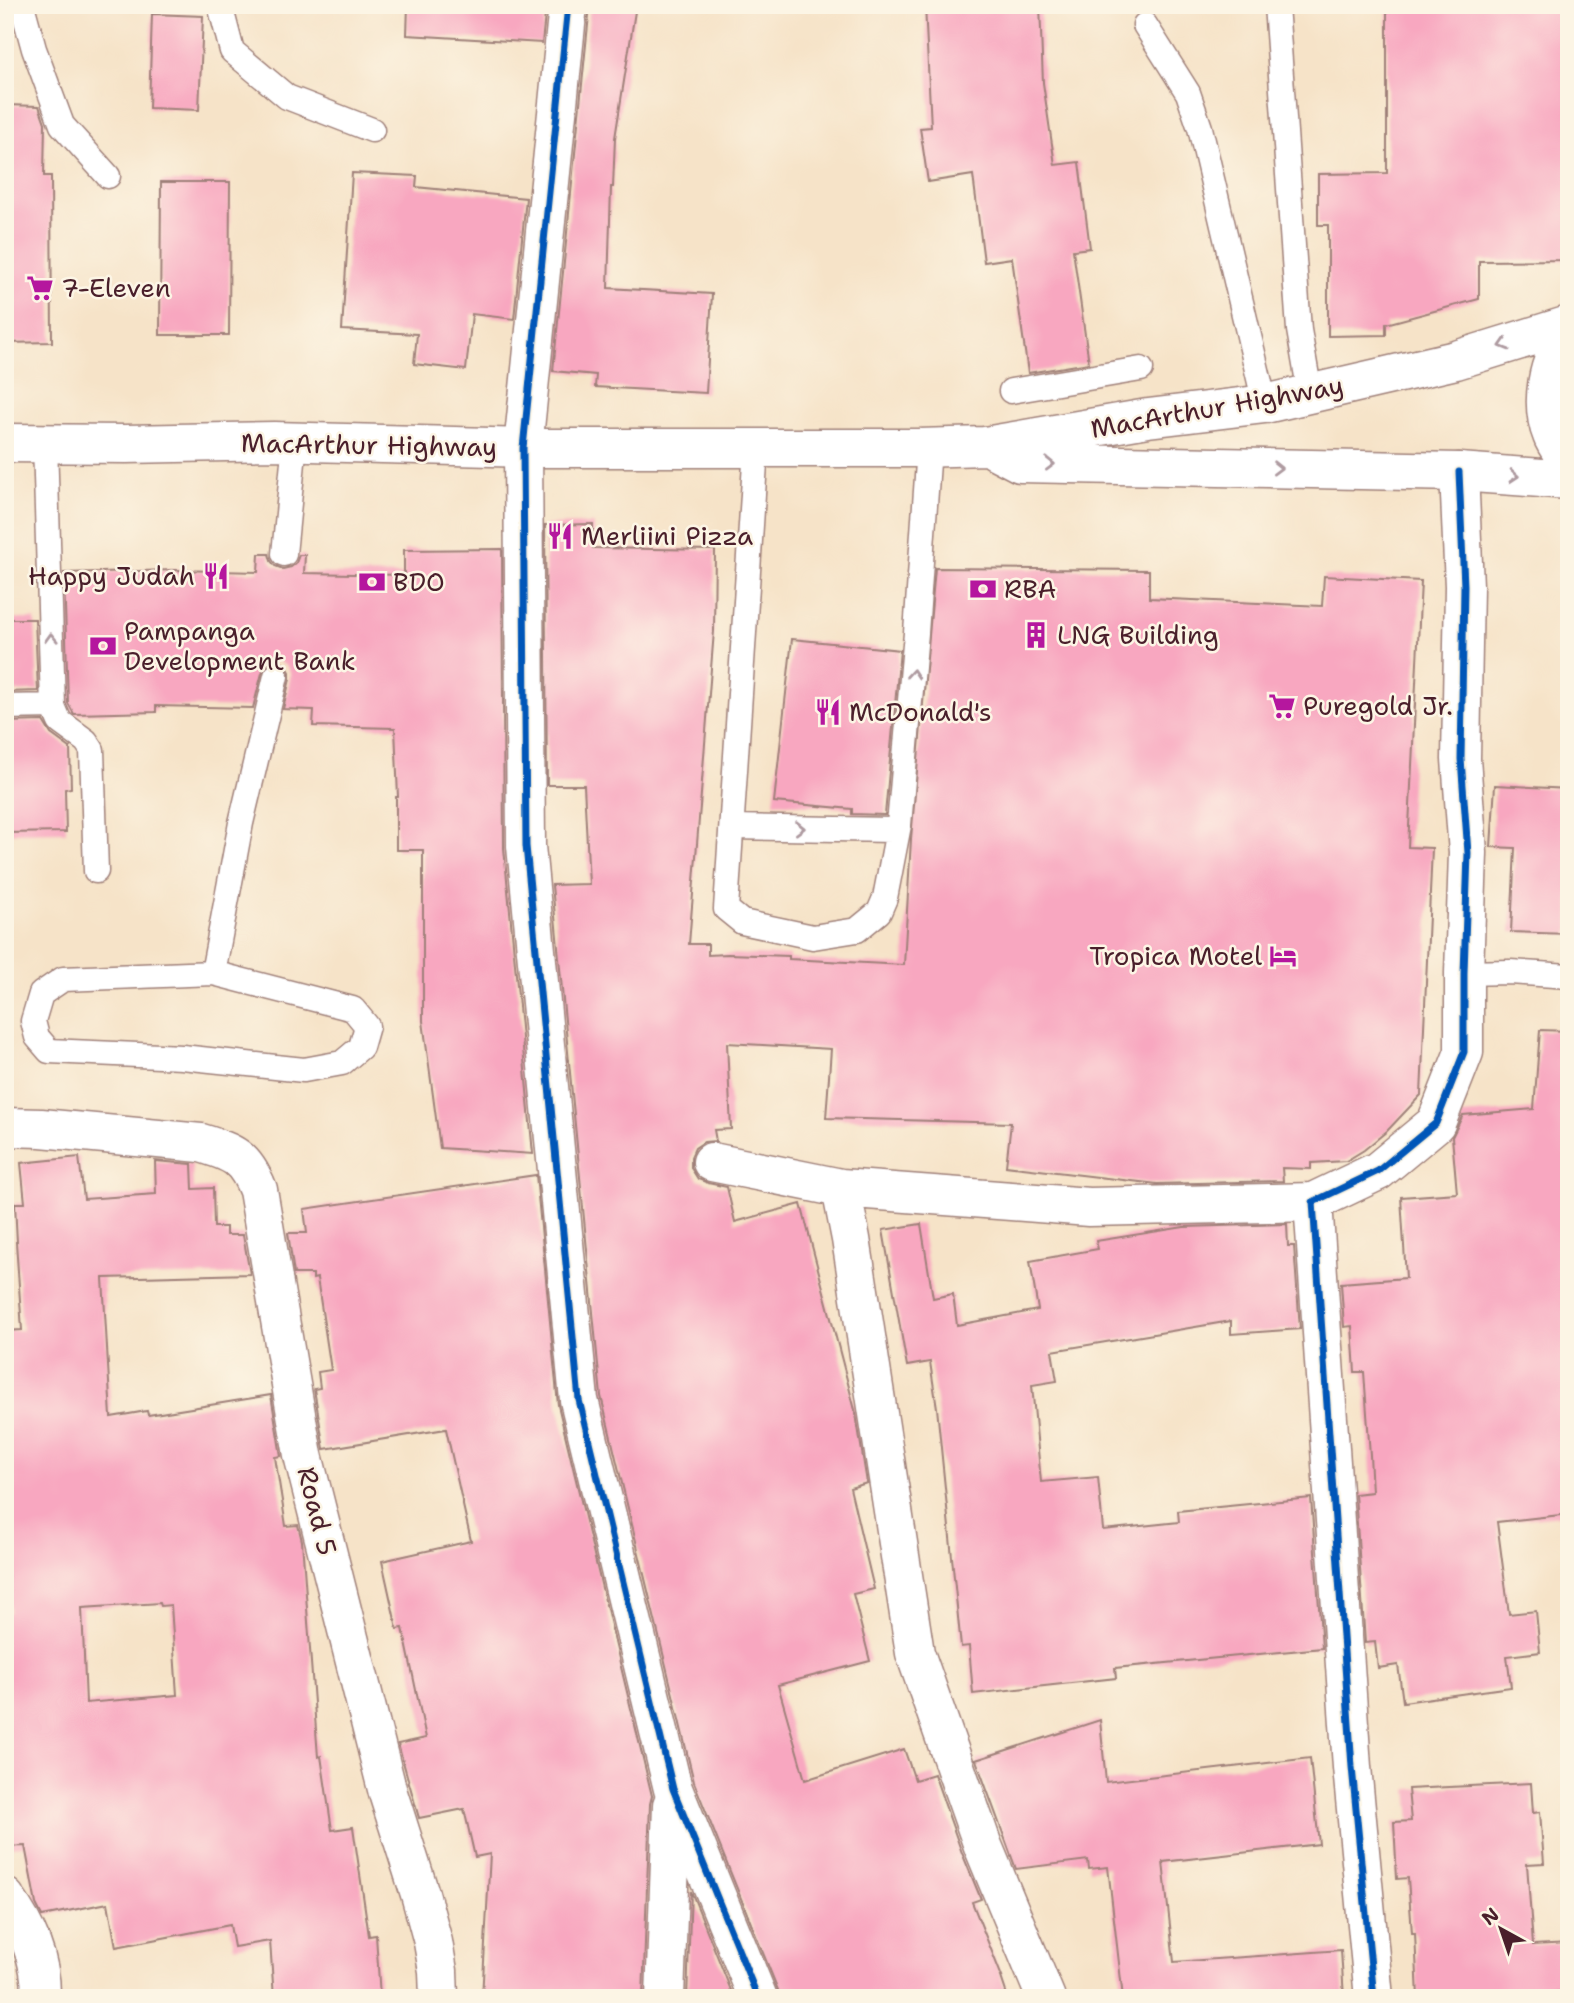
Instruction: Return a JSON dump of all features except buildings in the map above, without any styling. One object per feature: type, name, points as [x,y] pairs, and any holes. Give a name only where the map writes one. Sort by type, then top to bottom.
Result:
[{"type":"main road","points":[[569,5],[523,448],[526,846],[579,1400],[673,1789],[758,1998]]},
{"type":"main road","name":"MacArthur Highway","points":[[5,443],[295,442],[523,448],[756,449],[985,446],[1148,418],[1265,404],[1456,360],[1569,325]]},
{"type":"main road","points":[[1569,337],[1563,342],[1549,371],[1545,403],[1552,435],[1569,463]]},
{"type":"main road","name":"MacArthur Highway","points":[[985,446],[1020,463],[1459,472],[1569,480]]},
{"type":"main road","points":[[712,1163],[841,1188],[1089,1207],[1313,1202],[1378,1171],[1436,1123],[1464,1052],[1468,853],[1461,759],[1464,586],[1459,472]]},
{"type":"main road","name":"Road 5","points":[[5,1127],[201,1143],[240,1159],[251,1173],[258,1190],[303,1455],[388,1793],[433,1942],[439,1998]]},
{"type":"main road","points":[[841,1188],[915,1653],[983,1846],[1046,1998]]},
{"type":"main road","points":[[1313,1202],[1352,1767],[1374,1998]]},
{"type":"main road","points":[[664,1998],[673,1789]]},
{"type":"main road","points":[[5,1897],[26,1931],[21,1956],[42,1978],[41,1998]]},
{"type":"lane","points":[[22,5],[34,49],[62,125],[108,176]]},
{"type":"lane","points":[[220,5],[232,51],[287,97],[372,130]]},
{"type":"lane","points":[[1276,5],[1299,330],[1310,394]]},
{"type":"lane","points":[[1145,25],[1188,93],[1200,128],[1265,404]]},
{"type":"lane","points":[[1011,391],[1141,369]]},
{"type":"lane","points":[[284,554],[295,442]]},
{"type":"lane","points":[[45,443],[53,706],[60,722],[86,741],[92,750],[96,871]]},
{"type":"lane","points":[[756,449],[726,909],[742,922],[813,937],[857,930],[879,912],[885,898],[899,825],[929,448]]},
{"type":"lane","points":[[213,973],[241,823],[276,676]]},
{"type":"lane","points":[[5,707],[53,706]]},
{"type":"lane","points":[[732,828],[892,830],[899,825]]},
{"type":"lane","points":[[1464,973],[1510,972],[1569,976]]},
{"type":"lane","points":[[213,973],[353,1009],[367,1026],[361,1047],[342,1063],[304,1070],[182,1057],[48,1051],[37,1037],[33,1021],[41,994],[62,979],[213,973]]},
{"type":"cycle path","points":[[568,5],[523,448],[526,846],[579,1400],[673,1789],[758,1998]]},
{"type":"cycle path","points":[[1374,1998],[1352,1767],[1313,1202],[1378,1171],[1436,1123],[1464,1052],[1468,853],[1461,759],[1464,586],[1459,472]]},
{"type":"place","name":"7-Eleven","points":[[40,288]]},
{"type":"place","name":"Merliini Pizza","points":[[560,536]]},
{"type":"place","name":"Happy Judah","points":[[216,576]]},
{"type":"place","name":"BDO","points":[[372,582]]},
{"type":"place","name":"RBA","points":[[983,589]]},
{"type":"place","name":"LNG Building","points":[[1036,635]]},
{"type":"place","name":"Pampanga Development Bank","points":[[103,646]]},
{"type":"place","name":"Puregold Jr.","points":[[1282,706]]},
{"type":"place","name":"McDonald's","points":[[828,712]]},
{"type":"place","name":"Tropica Motel","points":[[1283,956]]}]
